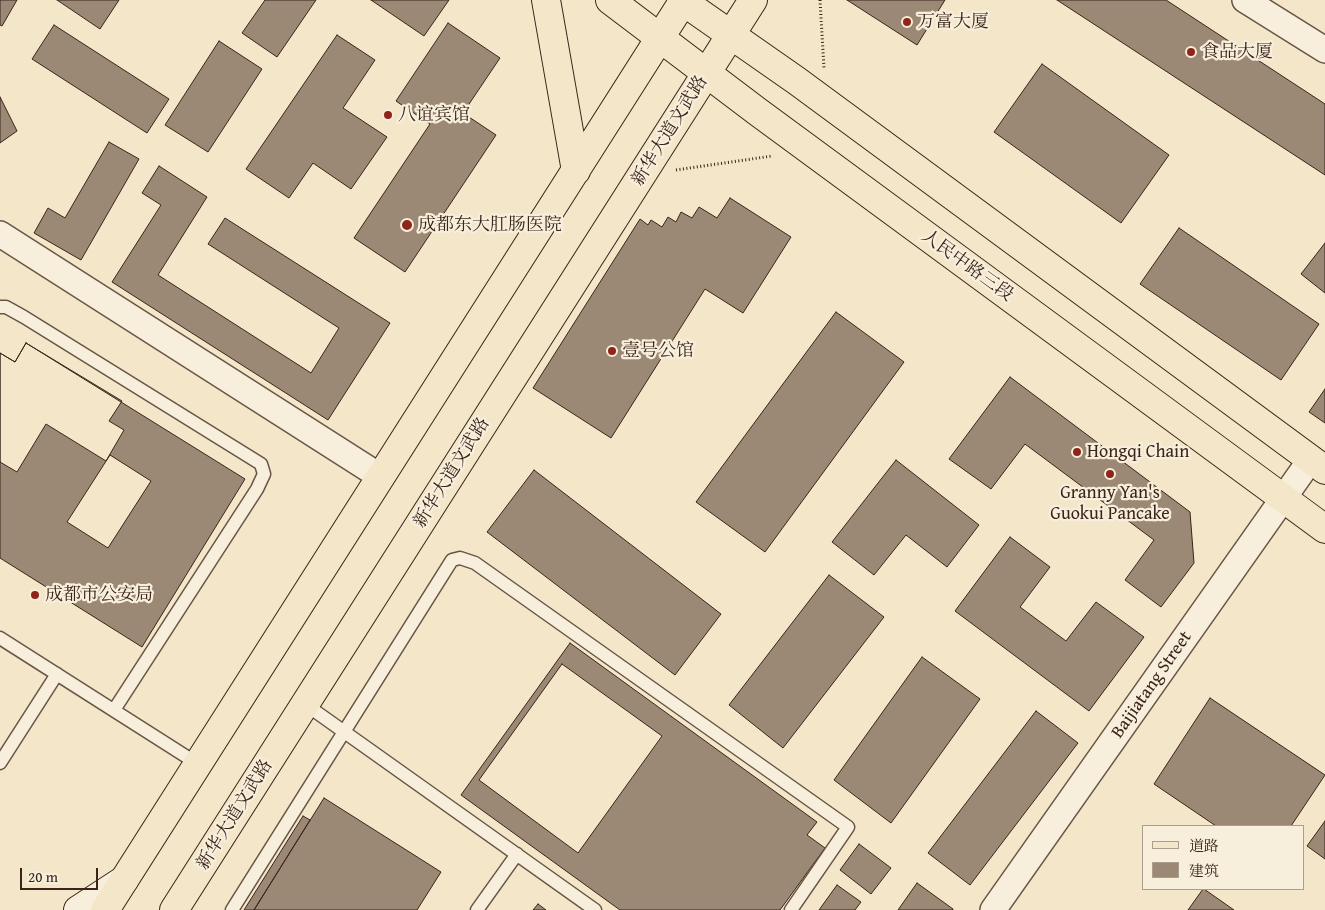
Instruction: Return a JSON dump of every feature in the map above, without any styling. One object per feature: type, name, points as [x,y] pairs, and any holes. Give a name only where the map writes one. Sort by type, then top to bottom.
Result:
[{"type":"main road","points":[[546,0],[576,171]]},
{"type":"main road","name":"人民中路三段","points":[[610,0],[810,150],[1325,529]]},
{"type":"main road","name":"新华大道文武路","points":[[174,910],[753,0]]},
{"type":"main road","points":[[105,910],[683,1],[827,103],[1318,464]]},
{"type":"main road","points":[[78,910],[124,880]]},
{"type":"street","points":[[1245,0],[1325,50]]},
{"type":"street","points":[[0,234],[381,477]]},
{"type":"street","name":"Baijiatang Street","points":[[993,910],[1284,499],[1318,464]]},
{"type":"lane","points":[[0,307],[6,307],[24,317],[261,464],[264,474],[257,489],[114,710]]},
{"type":"lane","points":[[232,910],[452,560],[460,558],[475,563],[848,827],[791,910]]},
{"type":"lane","points":[[0,638],[198,764]]},
{"type":"lane","points":[[0,763],[57,674]]},
{"type":"lane","points":[[305,704],[595,910]]},
{"type":"lane","points":[[477,910],[517,854]]},
{"type":"path","points":[[820,0],[827,103]]},
{"type":"path","points":[[641,176],[810,150]]},
{"type":"building","points":[[0,0],[17,0],[2,26],[0,25]]},
{"type":"building","points":[[57,0],[119,0],[100,29]]},
{"type":"building","points":[[265,0],[316,0],[277,57],[242,33]]},
{"type":"building","points":[[371,0],[449,0],[424,36]]},
{"type":"building","name":"万富大厦","points":[[847,0],[945,0],[917,45]]},
{"type":"building","name":"食品大厦","points":[[1057,0],[1166,0],[1325,104],[1325,175]]},
{"type":"building","name":"成都东大肛肠医院","points":[[448,23],[500,58],[463,113],[496,135],[405,272],[354,238],[430,124],[396,101]]},
{"type":"building","points":[[54,25],[169,99],[147,133],[32,59]]},
{"type":"building","points":[[337,35],[375,60],[343,108],[387,137],[351,189],[313,163],[289,198],[246,169]]},
{"type":"building","points":[[219,41],[262,69],[208,152],[165,125]]},
{"type":"building","points":[[1042,64],[1169,155],[1121,223],[994,132]]},
{"type":"building","points":[[0,97],[17,131],[0,143]]},
{"type":"building","points":[[109,142],[139,159],[81,260],[34,233],[48,208],[65,218]]},
{"type":"building","points":[[159,166],[207,197],[158,275],[311,373],[339,328],[208,244],[225,218],[390,323],[328,420],[112,282],[161,205],[142,193]]},
{"type":"building","name":"壹号公馆","points":[[730,198],[791,237],[743,313],[705,289],[611,438],[533,388],[640,219],[648,225],[651,220],[662,227],[668,217],[676,222],[681,212],[692,218],[699,207],[717,218]]},
{"type":"building","points":[[1179,228],[1319,324],[1281,380],[1140,284]]},
{"type":"building","points":[[1325,243],[1325,293],[1301,274]]},
{"type":"building","points":[[836,312],[904,362],[765,552],[696,502]]},
{"type":"building","points":[[26,343],[245,479],[142,647],[0,558],[0,353],[15,362]],"holes":[[[110,455],[151,481],[108,548],[67,522]]]},
{"type":"building","points":[[26,343],[122,401],[109,421],[124,430],[106,461],[46,424],[17,472],[0,462],[0,353],[15,362]]},
{"type":"building","points":[[1010,377],[1190,512],[1194,563],[1161,607],[1125,580],[1154,540],[1025,444],[991,489],[949,459]]},
{"type":"building","points":[[1325,389],[1325,423],[1309,412]]},
{"type":"building","points":[[896,460],[979,525],[947,567],[906,535],[874,575],[832,542]]},
{"type":"building","points":[[534,470],[721,614],[675,675],[487,532]]},
{"type":"building","points":[[1010,537],[1050,567],[1020,607],[1066,641],[1096,602],[1144,637],[1089,711],[955,611]]},
{"type":"building","points":[[829,575],[884,617],[783,748],[729,705]]},
{"type":"building","points":[[570,643],[817,822],[807,835],[825,848],[780,910],[620,910],[461,795]]},
{"type":"building","points":[[922,657],[980,699],[891,823],[834,780]]},
{"type":"building","points":[[562,664],[662,736],[578,853],[479,780]]},
{"type":"building","points":[[1210,698],[1325,775],[1292,825],[1215,825],[1154,784]]},
{"type":"building","points":[[1036,711],[1078,743],[970,885],[928,853]]},
{"type":"building","points":[[324,798],[441,872],[417,910],[254,910]]},
{"type":"building","points":[[303,816],[310,820],[254,910],[244,910]]},
{"type":"building","points":[[1325,821],[1325,859],[1307,846]]},
{"type":"building","points":[[859,844],[891,868],[871,894],[840,870]]},
{"type":"building","points":[[917,883],[953,909],[953,910],[898,910]]},
{"type":"building","points":[[837,885],[861,902],[855,910],[819,910]]},
{"type":"building","points":[[1202,890],[1205,890],[1234,910],[1188,910]]},
{"type":"building","points":[[538,904],[546,910],[533,910]]},
{"type":"place","name":"万富大厦","points":[[907,22]]},
{"type":"place","name":"食品大厦","points":[[1191,52]]},
{"type":"place","name":"八谊宾馆","points":[[388,115]]},
{"type":"place","name":"成都东大肛肠医院","points":[[407,225]]},
{"type":"place","name":"壹号公馆","points":[[612,351]]},
{"type":"place","name":"Hongqi Chain","points":[[1077,452]]},
{"type":"place","name":"Granny Yan's Guokui Pancake","points":[[1110,474]]},
{"type":"place","name":"成都市公安局","points":[[35,595]]}]
